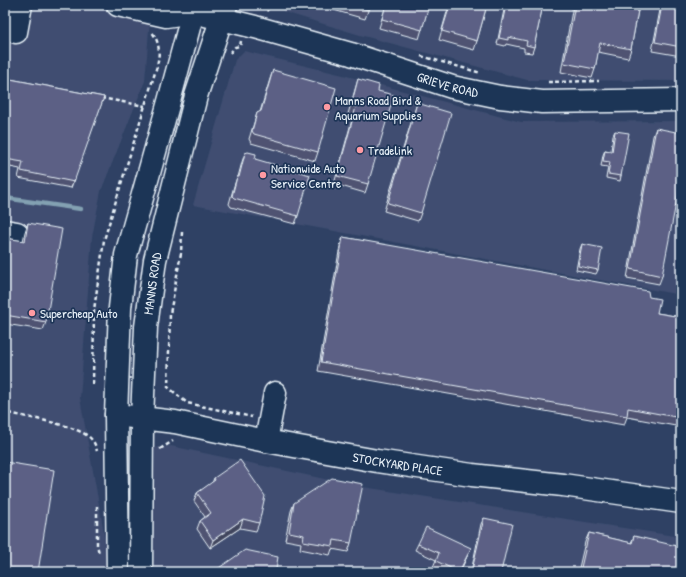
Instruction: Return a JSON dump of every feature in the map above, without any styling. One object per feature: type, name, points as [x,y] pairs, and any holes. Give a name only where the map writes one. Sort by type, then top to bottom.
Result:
[{"type":"main road","points":[[16,32],[21,5]]},
{"type":"main road","name":"GRIEVE ROAD","points":[[118,5],[166,16],[190,7],[224,12],[452,87],[500,97],[542,102],[681,100]]},
{"type":"main road","points":[[118,572],[116,415],[120,308],[126,255],[190,7]]},
{"type":"main road","name":"MANNS ROAD","points":[[141,572],[142,418],[146,327],[155,260],[196,96],[224,12]]},
{"type":"main road","points":[[268,431],[275,393]]},
{"type":"main road","name":"STOCKYARD PLACE","points":[[116,415],[268,431],[384,462],[681,502]]},
{"type":"path","points":[[262,5],[272,14]]},
{"type":"path","points":[[155,36],[158,33]]},
{"type":"path","points":[[228,56],[232,50],[240,46],[242,41]]},
{"type":"path","points":[[158,42],[163,43]]},
{"type":"path","points":[[416,55],[485,74]]},
{"type":"path","points":[[542,82],[605,81]]},
{"type":"path","points":[[96,97],[145,106]]},
{"type":"path","points":[[182,229],[181,253],[170,314],[168,387],[187,403],[268,431]]},
{"type":"path","points":[[8,413],[64,426],[84,433],[93,440],[98,454]]},
{"type":"path","points":[[158,450],[172,441],[179,442]]},
{"type":"path","points":[[98,499],[97,544],[100,558]]},
{"type":"shaded area","points":[[5,5],[151,5],[145,81],[101,191],[92,237],[80,398],[111,572],[5,572]]},
{"type":"shaded area","points":[[276,5],[681,5],[681,81],[527,80],[360,35],[284,12]]},
{"type":"shaded area","points":[[244,51],[343,75],[521,122],[681,121],[681,295],[193,205],[235,60]]},
{"type":"shaded area","points":[[171,446],[357,486],[681,537],[681,572],[144,572],[145,449]]},
{"type":"building","points":[[349,5],[370,5],[368,10]]},
{"type":"building","points":[[386,5],[429,5],[422,30],[382,19]]},
{"type":"building","points":[[450,5],[487,5],[477,41],[442,31]]},
{"type":"building","points":[[506,5],[543,5],[534,47],[526,45],[527,41],[508,37],[508,40],[499,38]]},
{"type":"building","points":[[575,5],[639,5],[631,49],[600,43],[595,69],[564,63]]},
{"type":"building","points":[[662,5],[681,5],[681,47],[655,42]]},
{"type":"building","points":[[273,70],[336,88],[318,152],[254,134],[252,131],[257,113],[261,111]]},
{"type":"building","points":[[5,78],[104,97],[74,182],[21,171],[23,162],[5,159]]},
{"type":"building","name":"Tradelink","points":[[358,79],[379,85],[378,91],[394,95],[368,184],[337,176],[356,107],[351,106]]},
{"type":"building","points":[[417,103],[451,113],[421,213],[388,203]]},
{"type":"building","points":[[656,128],[681,133],[681,177],[662,276],[630,269]]},
{"type":"building","points":[[615,131],[629,133],[621,176],[608,174],[610,162],[603,161],[605,150],[612,152]]},
{"type":"building","points":[[248,152],[256,154],[255,159],[310,175],[298,216],[234,198],[232,196],[237,177],[239,177],[245,153]]},
{"type":"building","points":[[28,223],[62,229],[46,322],[5,315],[5,238],[25,241]]},
{"type":"building","points":[[343,237],[648,291],[649,297],[660,299],[657,313],[681,317],[681,418],[628,408],[627,416],[321,362]]},
{"type":"building","points":[[582,244],[602,248],[598,270],[578,266]]},
{"type":"building","points":[[240,460],[265,496],[259,523],[243,519],[213,540],[200,521],[211,513],[197,493],[215,480],[214,478]]},
{"type":"building","points":[[5,462],[54,470],[38,572],[5,568]]},
{"type":"building","points":[[332,478],[363,484],[351,543],[334,540],[333,546],[303,541],[304,535],[289,532],[294,503]]},
{"type":"building","points":[[484,518],[512,524],[501,572],[482,572],[472,570]]},
{"type":"building","points":[[426,527],[471,548],[459,572],[436,561],[439,553],[418,544]]},
{"type":"building","points":[[589,533],[632,543],[634,536],[681,547],[681,572],[580,572]]},
{"type":"building","points":[[245,550],[278,557],[276,569],[291,572],[213,572]]},
{"type":"waterway","points":[[5,198],[81,209]]},
{"type":"place","name":"Manns Road Bird & Aquarium Supplies","points":[[327,107]]},
{"type":"place","name":"Tradelink","points":[[360,150]]},
{"type":"place","name":"Nationwide Auto Service Centre","points":[[263,175]]},
{"type":"place","name":"Supercheap Auto","points":[[32,313]]}]
